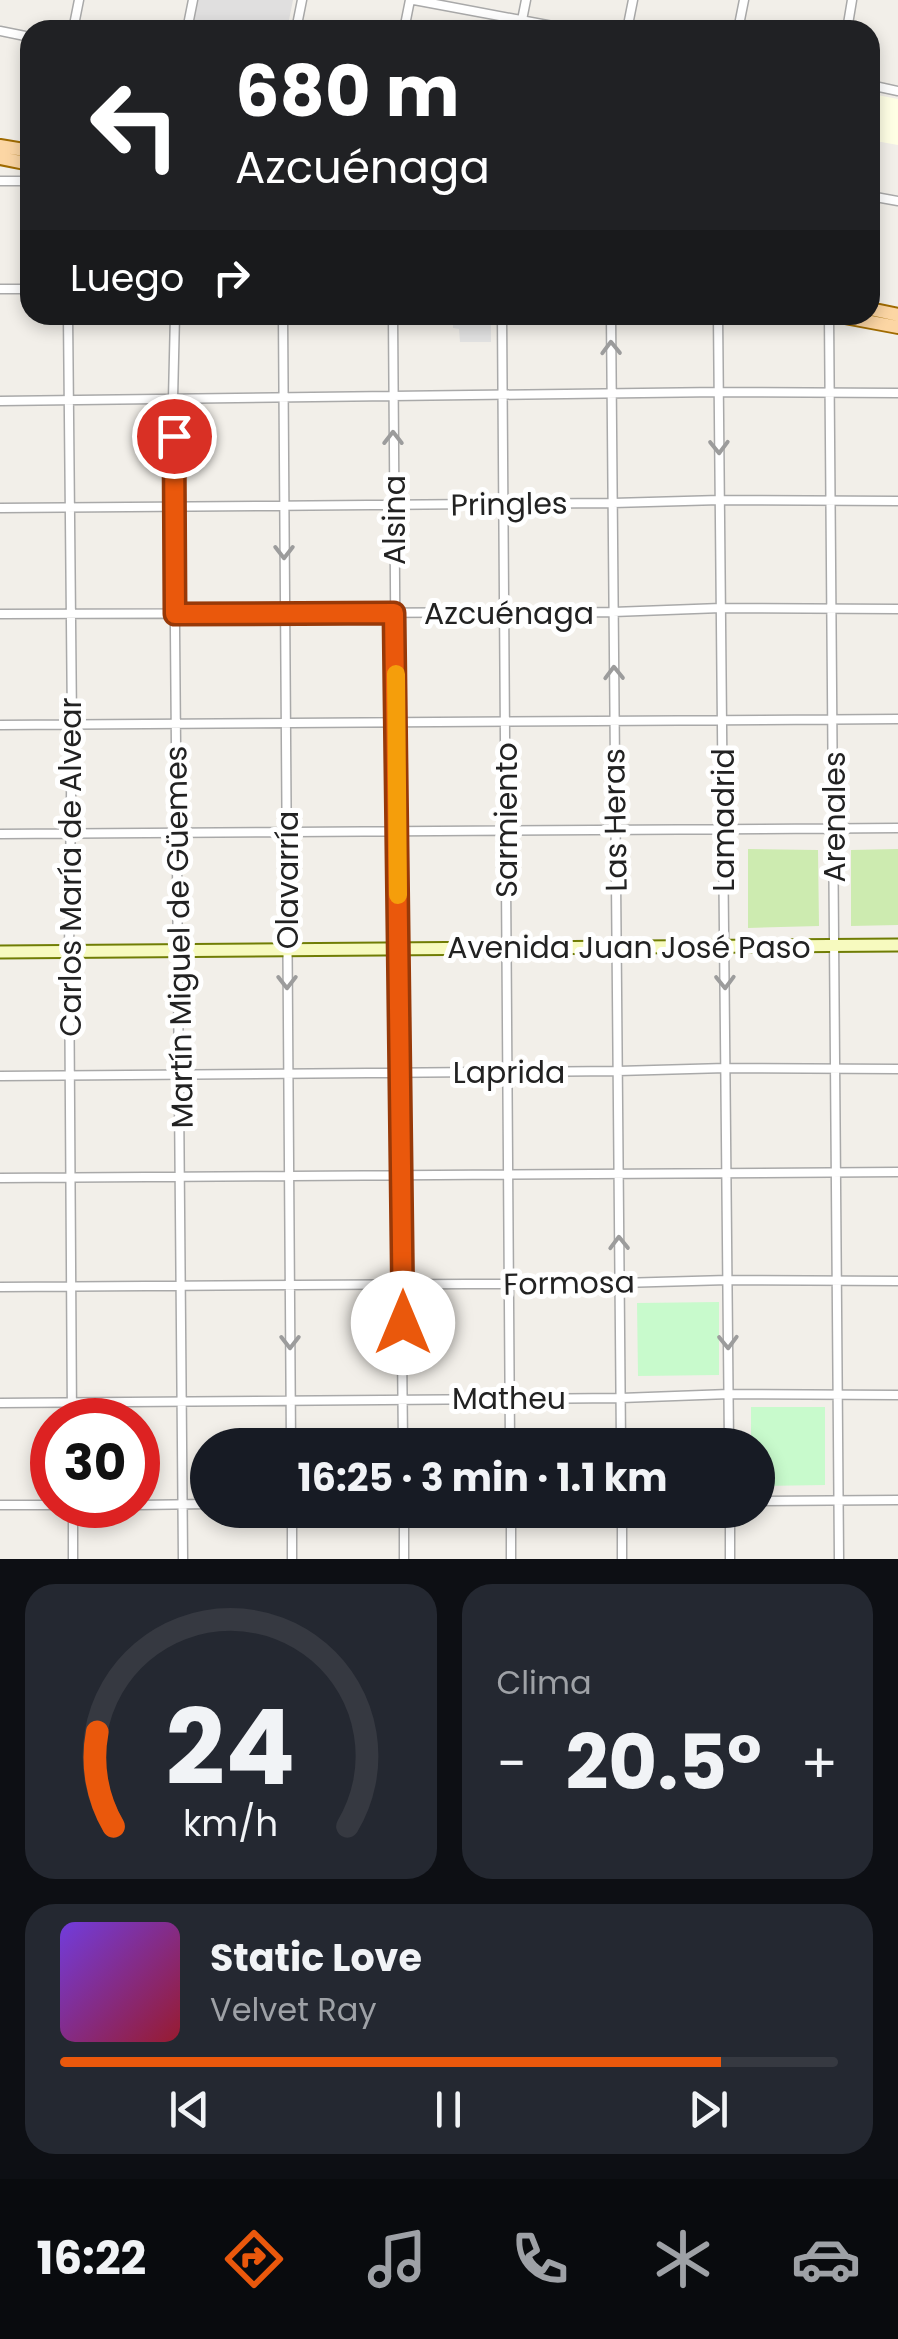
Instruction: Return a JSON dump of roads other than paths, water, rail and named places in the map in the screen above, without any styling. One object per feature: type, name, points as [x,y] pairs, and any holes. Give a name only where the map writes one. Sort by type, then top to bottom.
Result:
[{"type":"main road","name":"Avenida Juan José Paso","points":[[0,952],[898,945]]},
{"type":"street","points":[[412,0],[499,20]]},
{"type":"street","name":"Carlos María de Alvear","points":[[68,325],[72,1398]]},
{"type":"street","name":"Martín Miguel de Güemes","points":[[176,325],[173,400],[183,1559]]},
{"type":"street","name":"Olavarría","points":[[284,325],[291,1428]]},
{"type":"street","name":"Alsina","points":[[393,325],[403,1428]]},
{"type":"street","name":"Sarmiento","points":[[502,325],[510,1428]]},
{"type":"street","name":"Las Heras","points":[[611,325],[621,1428]]},
{"type":"street","name":"Lamadrid","points":[[718,325],[729,1428]]},
{"type":"street","name":"Arenales","points":[[832,325],[829,394],[839,1559]]},
{"type":"street","points":[[0,401],[898,393]]},
{"type":"street","name":"Pringles","points":[[0,508],[720,500],[898,502]]},
{"type":"street","name":"Azcuénaga","points":[[0,614],[898,610]]},
{"type":"street","points":[[0,725],[898,719]]},
{"type":"street","points":[[0,834],[898,828]]},
{"type":"street","name":"Laprida","points":[[0,1076],[898,1069]]},
{"type":"street","points":[[0,1178],[898,1172]]},
{"type":"street","name":"Formosa","points":[[0,1288],[898,1281]]},
{"type":"street","name":"Matheu","points":[[160,1401],[898,1395]]},
{"type":"street","name":"Matheu","points":[[0,1402],[30,1402]]},
{"type":"street","points":[[775,1501],[898,1500]]},
{"type":"street","points":[[160,1504],[190,1504]]},
{"type":"street","points":[[0,1505],[30,1505]]},
{"type":"street","points":[[73,1528],[73,1559]]},
{"type":"street","points":[[292,1528],[292,1559]]},
{"type":"street","points":[[404,1528],[404,1559]]},
{"type":"street","points":[[511,1528],[511,1559]]},
{"type":"street","points":[[622,1528],[622,1559]]},
{"type":"street","points":[[730,1528],[730,1559]]}]
